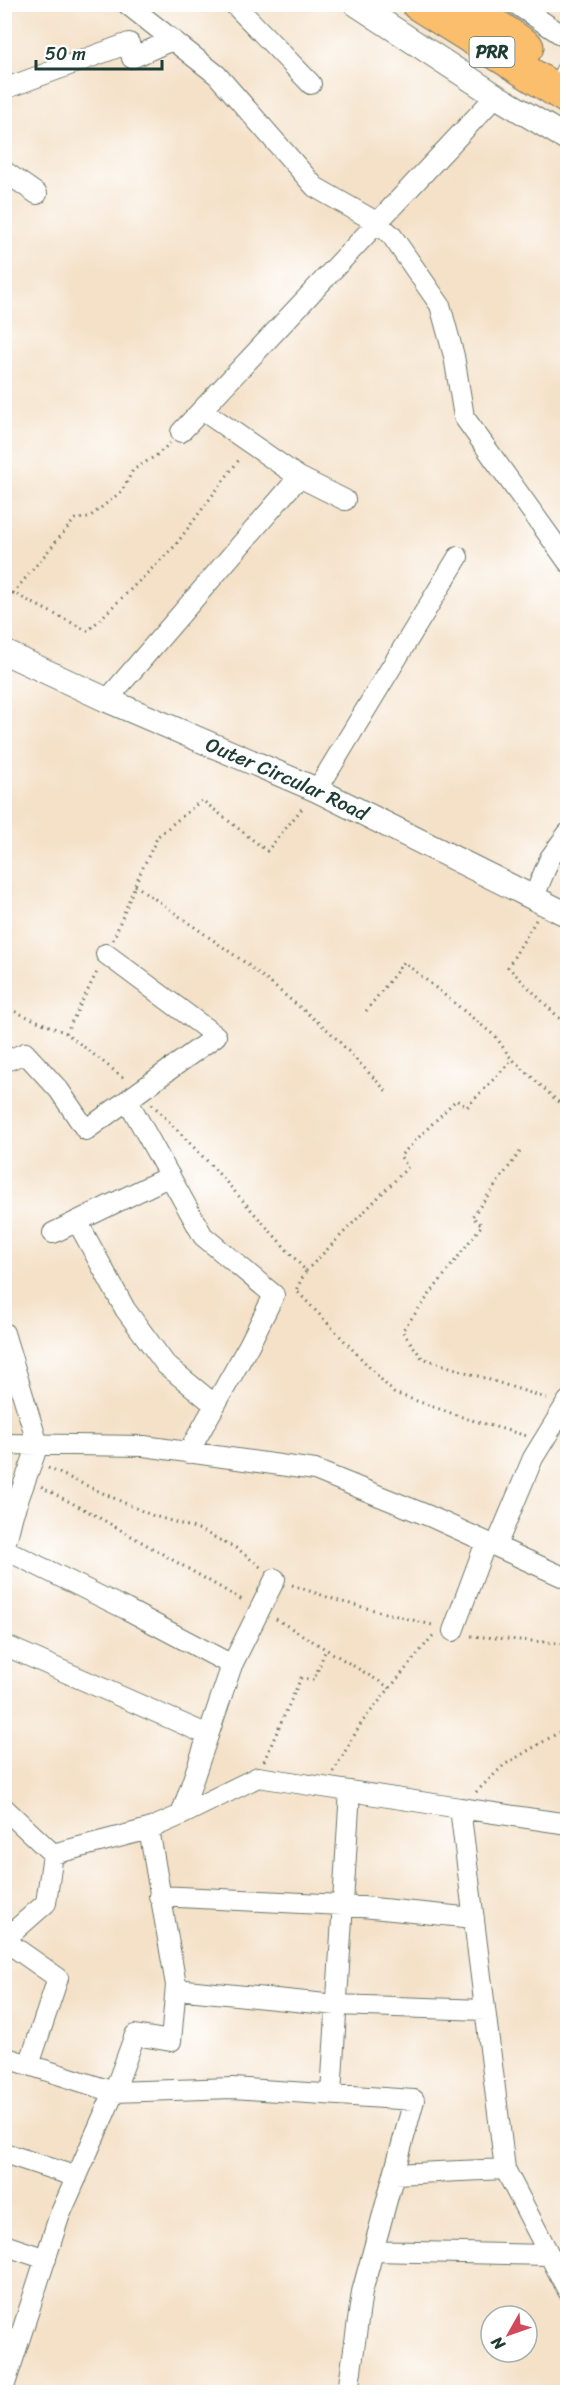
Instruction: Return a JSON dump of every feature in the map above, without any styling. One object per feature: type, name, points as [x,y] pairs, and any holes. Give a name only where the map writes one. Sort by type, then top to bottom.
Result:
[{"type":"highway","name":"PRR","points":[[418,4],[567,78]]},
{"type":"highway","name":"PRR","points":[[464,4],[507,12],[567,78]]},
{"type":"street","points":[[127,4],[217,75],[315,187],[378,223],[393,236],[440,305],[454,356],[464,417],[567,562]]},
{"type":"street","points":[[234,4],[311,84]]},
{"type":"street","points":[[356,4],[496,96],[567,139]]},
{"type":"street","points":[[507,12],[567,39]]},
{"type":"street","points":[[4,89],[129,43],[132,58],[172,40]]},
{"type":"street","points":[[181,432],[496,96]]},
{"type":"street","points":[[4,171],[37,194]]},
{"type":"street","points":[[202,410],[299,477],[345,500]]},
{"type":"street","points":[[107,700],[299,477]]},
{"type":"street","points":[[317,790],[458,557]]},
{"type":"street","name":"Outer Circular Road","points":[[4,652],[107,700],[317,790],[567,915]]},
{"type":"street","points":[[539,902],[550,858],[567,833]]},
{"type":"street","points":[[4,1062],[25,1053],[59,1090],[86,1130],[216,1036],[106,954]]},
{"type":"street","points":[[134,1097],[170,1176],[203,1236],[274,1295],[188,1453]]},
{"type":"street","points":[[52,1233],[170,1176]]},
{"type":"street","points":[[77,1221],[126,1309],[166,1365],[215,1405]]},
{"type":"street","points":[[4,1333],[32,1462],[13,1514],[5,1550],[126,1609],[232,1665]]},
{"type":"street","points":[[453,1631],[491,1544],[533,1458],[566,1403]]},
{"type":"street","points":[[4,1444],[32,1462],[144,1446],[315,1470],[429,1516],[567,1579]]},
{"type":"street","points":[[181,1815],[232,1665],[275,1579]]},
{"type":"street","points":[[4,1645],[208,1734]]},
{"type":"street","points":[[53,1854],[149,1829],[258,1777],[567,1824]]},
{"type":"street","points":[[331,2094],[350,1791]]},
{"type":"street","points":[[4,1808],[53,1854]]},
{"type":"street","points":[[460,1808],[505,2169],[567,2291]]},
{"type":"street","points":[[4,2387],[59,2217],[114,2092],[135,2034],[171,2041],[176,1989],[149,1829]]},
{"type":"street","points":[[29,2064],[58,1978],[4,1940],[46,1903],[53,1854]]},
{"type":"street","points":[[159,1896],[342,1905],[474,1918]]},
{"type":"street","points":[[176,1989],[336,2004],[485,2010]]},
{"type":"street","points":[[4,2056],[114,2092],[233,2088],[414,2100],[362,2292],[348,2392]]},
{"type":"street","points":[[4,2153],[77,2177]]},
{"type":"street","points":[[394,2174],[505,2169]]},
{"type":"street","points":[[4,2245],[46,2259]]},
{"type":"street","points":[[373,2251],[549,2255]]},
{"type":"path","points":[[4,603],[75,519],[88,518],[122,491],[133,470],[157,454],[181,432]]},
{"type":"path","points":[[13,593],[88,631],[174,548],[251,444]]},
{"type":"path","points":[[66,1033],[106,954],[158,836],[202,800],[267,851],[317,790]]},
{"type":"path","points":[[135,885],[247,963],[314,1018],[389,1094]]},
{"type":"path","points":[[539,902],[508,967],[567,1027]]},
{"type":"path","points":[[366,1011],[404,962],[496,1037],[513,1059],[567,1111]]},
{"type":"path","points":[[4,1007],[66,1033],[210,1164],[306,1271]]},
{"type":"path","points":[[513,1059],[467,1107],[456,1100],[400,1156],[408,1167],[306,1271],[296,1290],[394,1393],[468,1419],[544,1440]]},
{"type":"path","points":[[520,1152],[472,1217],[482,1225],[402,1331],[422,1358],[566,1403]]},
{"type":"path","points":[[32,1462],[85,1483],[151,1515],[198,1529],[238,1549],[275,1579],[339,1601],[440,1627],[362,1722],[324,1787]]},
{"type":"path","points":[[32,1462],[93,1514],[390,1688]]},
{"type":"path","points":[[453,1631],[474,1637],[567,1644]]},
{"type":"path","points":[[258,1777],[301,1678],[314,1680],[326,1649]]},
{"type":"path","points":[[460,1808],[504,1765],[567,1727]]}]
